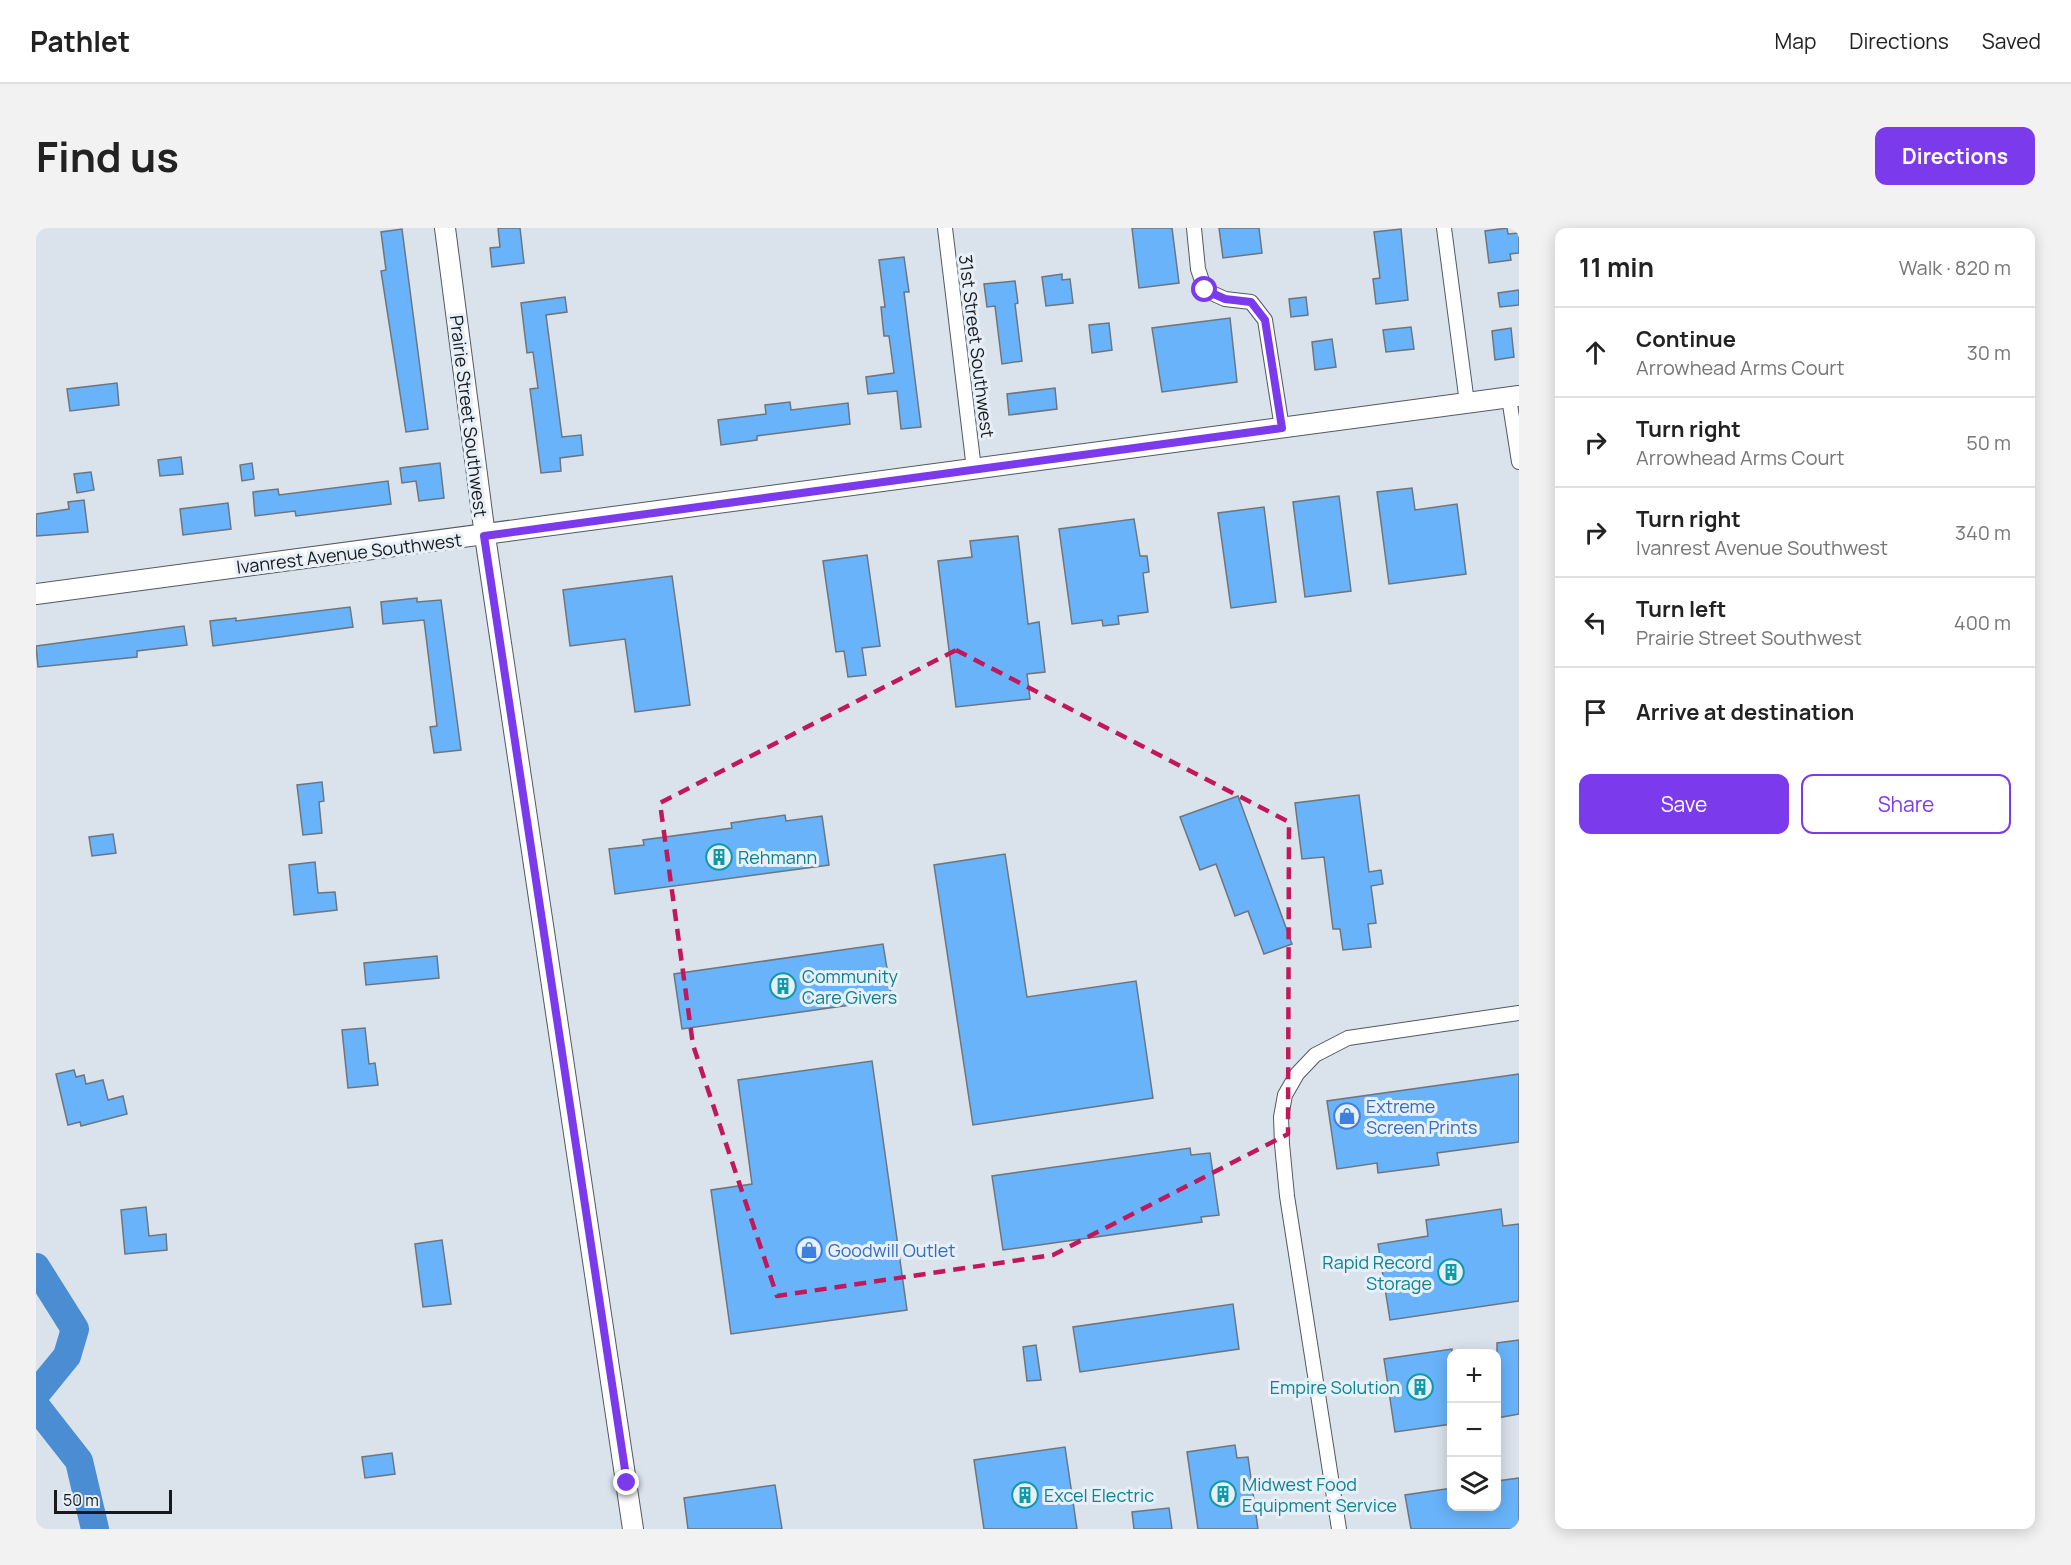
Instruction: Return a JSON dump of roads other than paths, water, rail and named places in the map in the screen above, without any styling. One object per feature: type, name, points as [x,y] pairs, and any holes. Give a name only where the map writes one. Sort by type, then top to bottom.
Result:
[{"type":"street","name":"Prairie Street Southwest","points":[[445,228],[484,536],[633,1529]]},
{"type":"street","name":"31st Street Southwest","points":[[945,228],[974,469]]},
{"type":"street","points":[[1194,228],[1198,269],[1205,290],[1225,299],[1251,302],[1265,320],[1282,428]]},
{"type":"street","points":[[1444,228],[1467,403]]},
{"type":"street","name":"Ivanrest Avenue Southwest","points":[[36,594],[1514,397]]},
{"type":"street","points":[[1514,397],[1519,462]]},
{"type":"street","points":[[1339,1529],[1282,1144],[1281,1117],[1285,1095],[1297,1074],[1315,1055],[1348,1038],[1519,1013]]},
{"type":"waterway","points":[[36,1267],[75,1329],[67,1356],[36,1394]]},
{"type":"waterway","points":[[36,1406],[79,1461],[95,1529]]},
{"type":"place","name":"Rehmann","points":[[719,857]]},
{"type":"place","name":"Community Care Givers","points":[[783,986]]},
{"type":"place","name":"Extreme Screen Prints","points":[[1347,1116]]},
{"type":"place","name":"Goodwill Outlet","points":[[809,1250]]},
{"type":"place","name":"Rapid Record Storage","points":[[1451,1272]]},
{"type":"place","name":"Empire Solution","points":[[1420,1387]]},
{"type":"place","name":"Midwest Food Equipment Service","points":[[1223,1494]]},
{"type":"place","name":"Excel Electric","points":[[1025,1495]]}]
